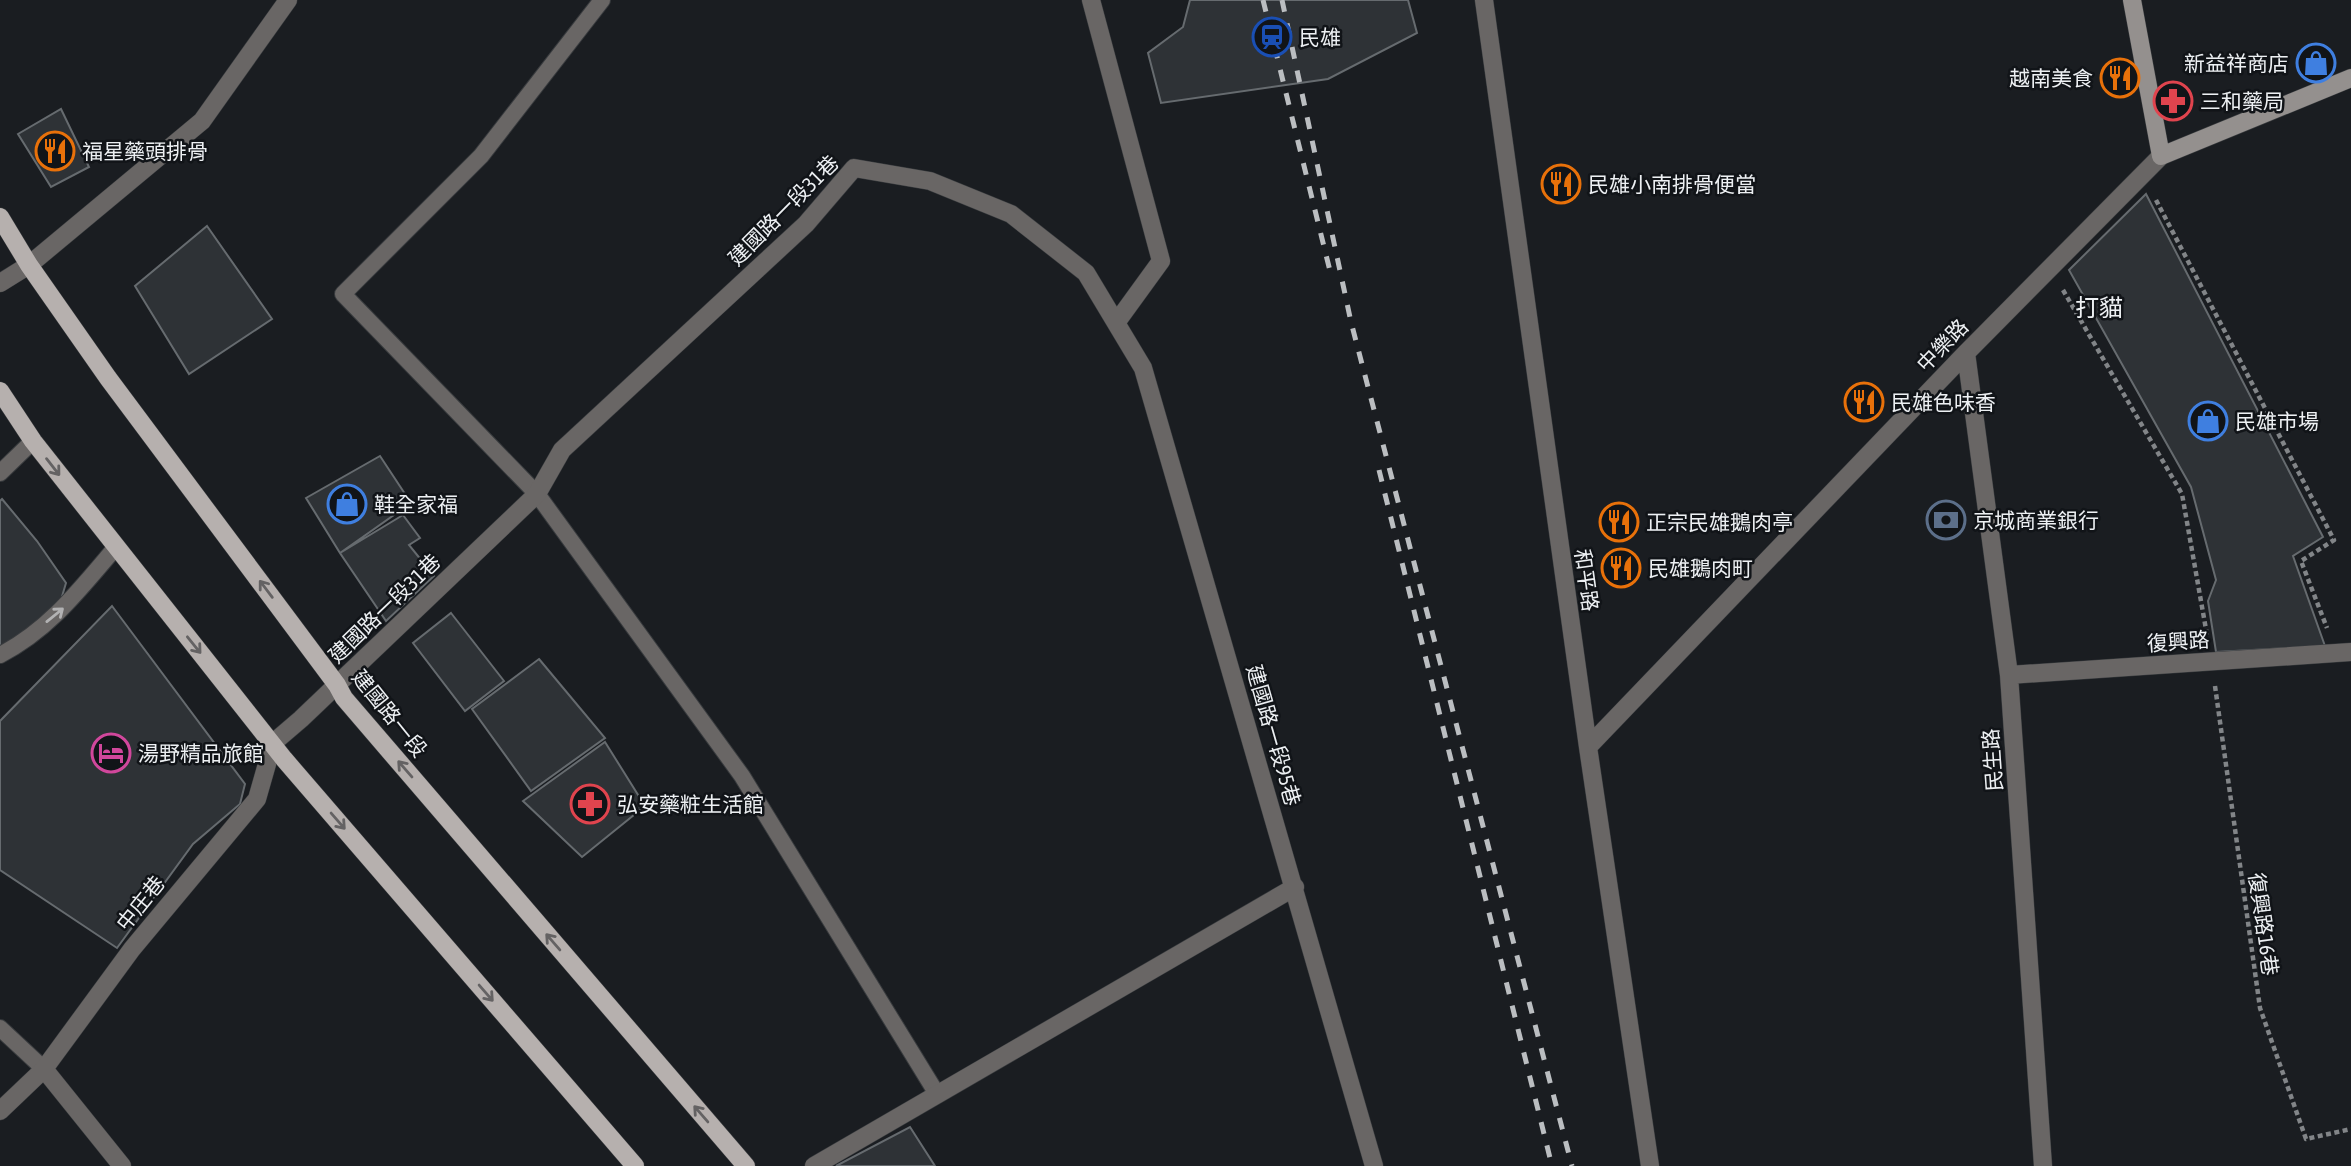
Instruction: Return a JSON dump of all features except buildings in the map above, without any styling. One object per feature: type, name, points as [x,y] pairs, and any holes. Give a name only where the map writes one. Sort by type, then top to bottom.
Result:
[{"type":"main road","name":"建國路一段","points":[[0,217],[29,265],[116,389],[344,698],[746,1166]]},
{"type":"main road","points":[[0,391],[33,441],[293,770],[635,1166]]},
{"type":"street","points":[[0,283],[29,265],[202,121],[288,0]]},
{"type":"street","points":[[1091,0],[1161,261],[1116,323]]},
{"type":"street","name":"和平路","points":[[1484,0],[1588,747],[1650,1166]]},
{"type":"street","points":[[2132,0],[2161,156]]},
{"type":"street","name":"中樂路","points":[[1588,747],[1966,353],[2161,156],[2351,78]]},
{"type":"street","name":"建國路一段31巷","points":[[273,743],[537,494],[562,450],[806,224],[854,167],[930,181],[1011,215],[1086,273],[1116,323]]},
{"type":"street","name":"建國路一段95巷","points":[[1116,323],[1143,369],[1374,1166]]},
{"type":"street","name":"民生路","points":[[1966,353],[2009,675],[2043,1166]]},
{"type":"street","name":"復興路","points":[[2009,675],[2344,652]]},
{"type":"street","name":"中庄巷","points":[[0,1111],[44,1069],[132,949],[257,799],[273,743]]},
{"type":"street","points":[[814,1166],[1295,887]]},
{"type":"street","points":[[44,1069],[122,1166]]},
{"type":"lane","points":[[602,0],[481,156],[343,294],[537,494],[742,776],[937,1094]]},
{"type":"lane","points":[[0,474],[33,441]]},
{"type":"lane","points":[[0,655],[18,645],[65,608],[116,547]]},
{"type":"lane","points":[[0,1028],[44,1069]]},
{"type":"path","points":[[2143,175],[2334,540],[2301,561],[2344,652]]},
{"type":"path","points":[[2050,268],[2182,494],[2211,661]]},
{"type":"path","name":"復興路16巷","points":[[2211,661],[2260,1008],[2306,1139],[2351,1129]]},
{"type":"railway","points":[[1263,0],[1332,279]]},
{"type":"railway","points":[[1282,0],[1351,322],[1572,1166]]},
{"type":"railway","points":[[1379,470],[1552,1166]]},
{"type":"place","name":"民雄","points":[[1272,37]]},
{"type":"place","name":"新益祥商店","points":[[2316,63]]},
{"type":"place","name":"越南美食","points":[[2120,78]]},
{"type":"place","name":"三和藥局","points":[[2173,101]]},
{"type":"place","name":"福星藥頭排骨","points":[[55,151]]},
{"type":"place","name":"民雄小南排骨便當","points":[[1561,184]]},
{"type":"place","name":"民雄色味香","points":[[1864,402]]},
{"type":"place","name":"民雄市場","points":[[2208,421]]},
{"type":"place","name":"鞋全家福","points":[[347,504]]},
{"type":"place","name":"京城商業銀行","points":[[1946,520]]},
{"type":"place","name":"正宗民雄鵝肉亭","points":[[1619,522]]},
{"type":"place","name":"民雄鵝肉町","points":[[1621,568]]},
{"type":"place","name":"湯野精品旅館","points":[[111,753]]},
{"type":"place","name":"弘安藥粧生活館","points":[[590,804]]},
{"type":"district","name":"打貓","points":[[2099,307]]}]
